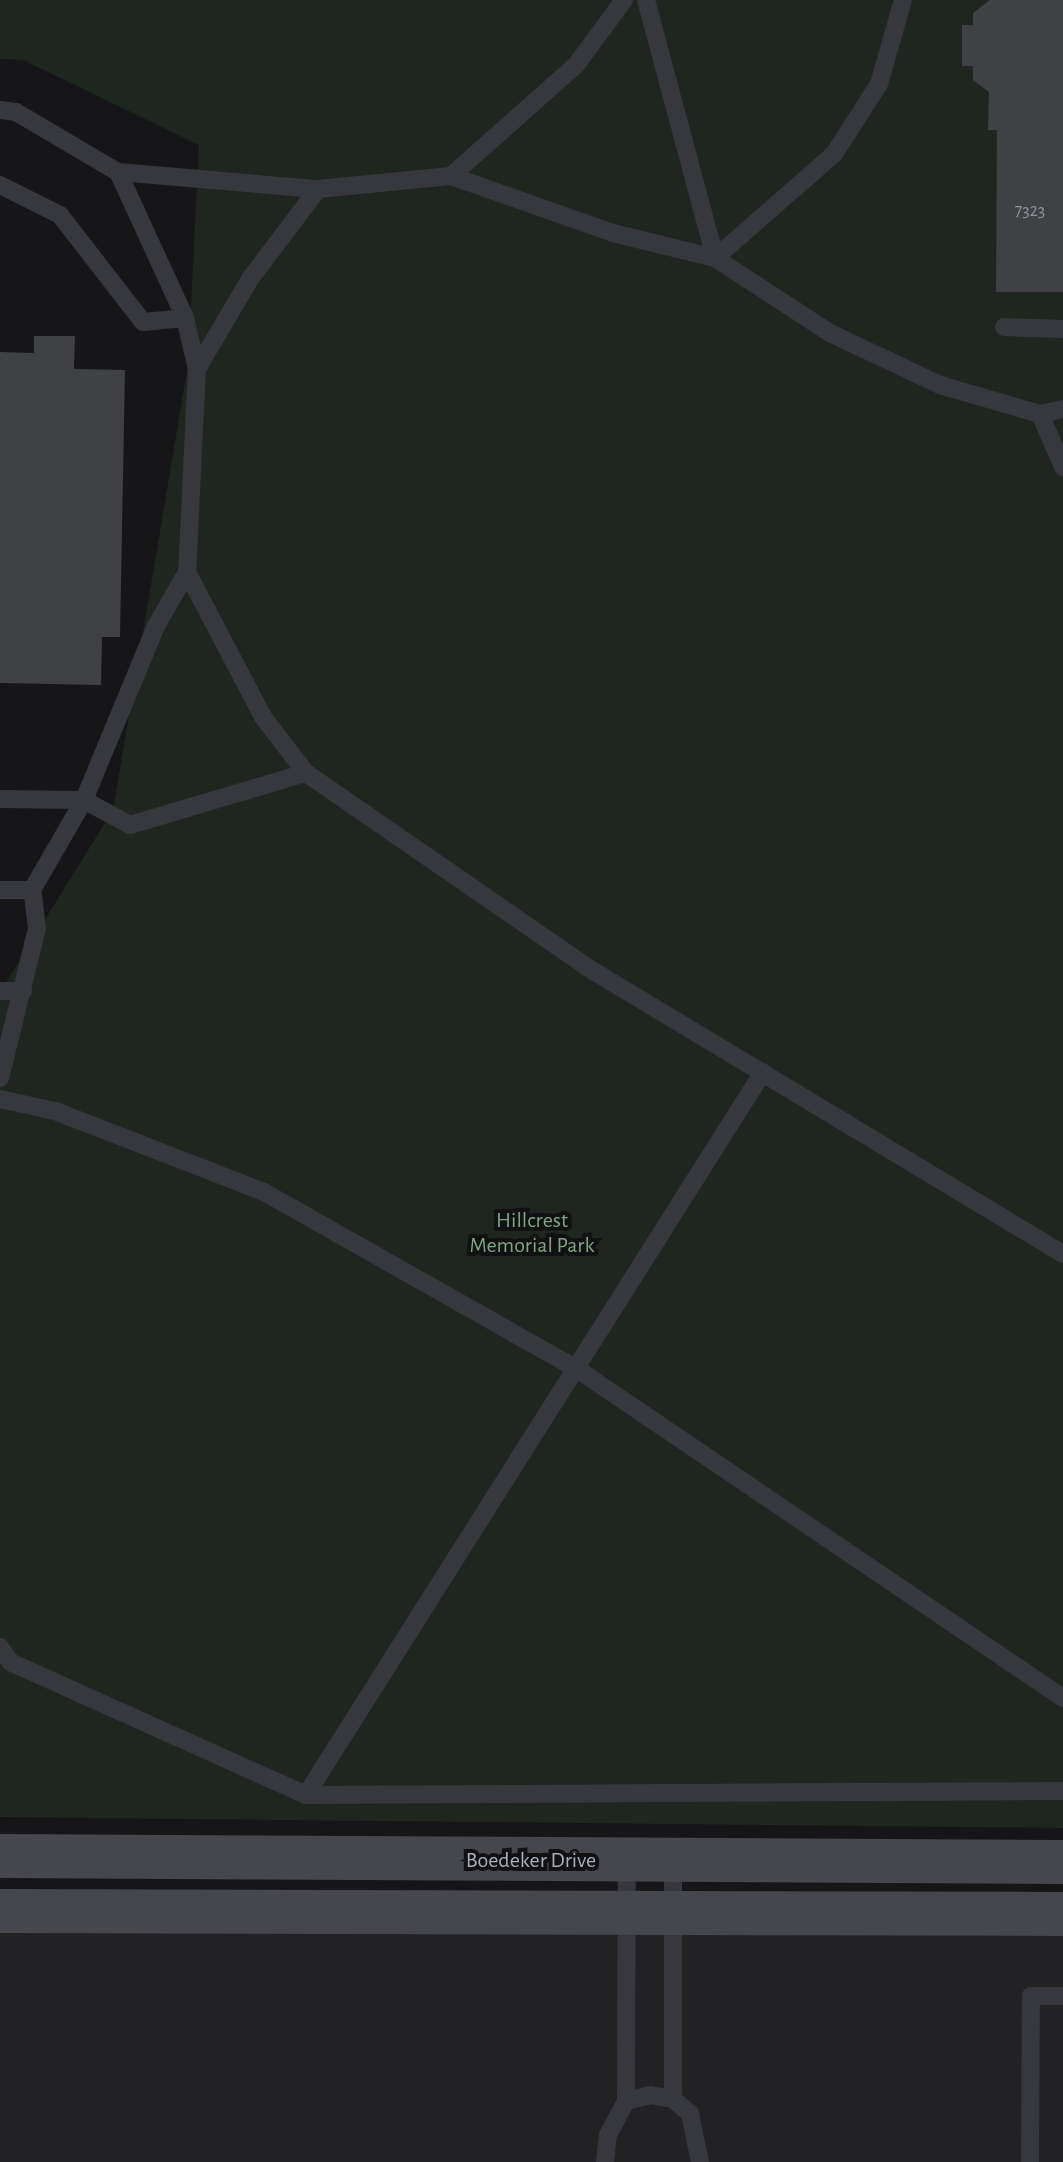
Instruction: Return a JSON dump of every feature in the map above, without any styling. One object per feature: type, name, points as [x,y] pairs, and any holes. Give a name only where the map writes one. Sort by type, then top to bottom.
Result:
[{"type":"main road","name":"Boedeker Drive","points":[[0,1856],[1063,1862]]},
{"type":"main road","points":[[0,1911],[1063,1914]]},
{"type":"lane","points":[[451,176],[576,65],[624,0]]},
{"type":"lane","points":[[646,0],[715,258]]},
{"type":"lane","points":[[715,258],[834,154],[879,84],[903,0]]},
{"type":"lane","points":[[0,110],[16,112],[118,172],[318,189],[451,176],[613,233],[715,258],[830,333],[940,385],[1040,414],[1063,409]]},
{"type":"lane","points":[[0,1078],[37,928],[32,890],[84,800],[156,626],[187,572],[197,369],[185,318],[118,172]]},
{"type":"lane","points":[[0,185],[60,215],[143,322],[185,318]]},
{"type":"lane","points":[[197,369],[250,279],[318,189]]},
{"type":"lane","points":[[1004,327],[1063,329]]},
{"type":"lane","points":[[1040,414],[1063,467]]},
{"type":"lane","points":[[187,572],[263,717],[306,773],[595,972],[1063,1254]]},
{"type":"lane","points":[[0,799],[84,800],[130,825],[306,773]]},
{"type":"lane","points":[[0,890],[32,890]]},
{"type":"lane","points":[[0,991],[23,991]]},
{"type":"lane","points":[[306,1795],[763,1072]]},
{"type":"lane","points":[[0,1099],[55,1111],[264,1192],[577,1369],[1063,1698]]},
{"type":"lane","points":[[0,1647],[10,1662],[306,1795],[1063,1791]]},
{"type":"lane","points":[[605,2162],[608,2135],[626,2101],[627,1861]]},
{"type":"lane","points":[[673,1861],[673,2099]]},
{"type":"lane","points":[[1030,2162],[1031,1996],[1063,1996]]},
{"type":"lane","points":[[626,2101],[673,2099],[690,2114],[700,2162]]},
{"type":"shaded area","points":[[0,1933],[1063,1933],[1063,2162],[0,2162]]},
{"type":"green space","name":"Hillcrest Memorial Park","points":[[0,0],[1063,0],[1063,1828],[0,1817],[0,992],[113,810],[188,365],[199,145],[23,60],[0,59]]},
{"type":"building","points":[[990,0],[1063,0],[1063,292],[996,292],[997,130],[988,130],[989,92],[973,80],[973,66],[962,66],[962,25],[973,25],[973,13]]},
{"type":"building","points":[[34,336],[75,336],[74,369],[125,370],[120,637],[102,637],[101,685],[0,683],[0,352],[34,353]]}]
